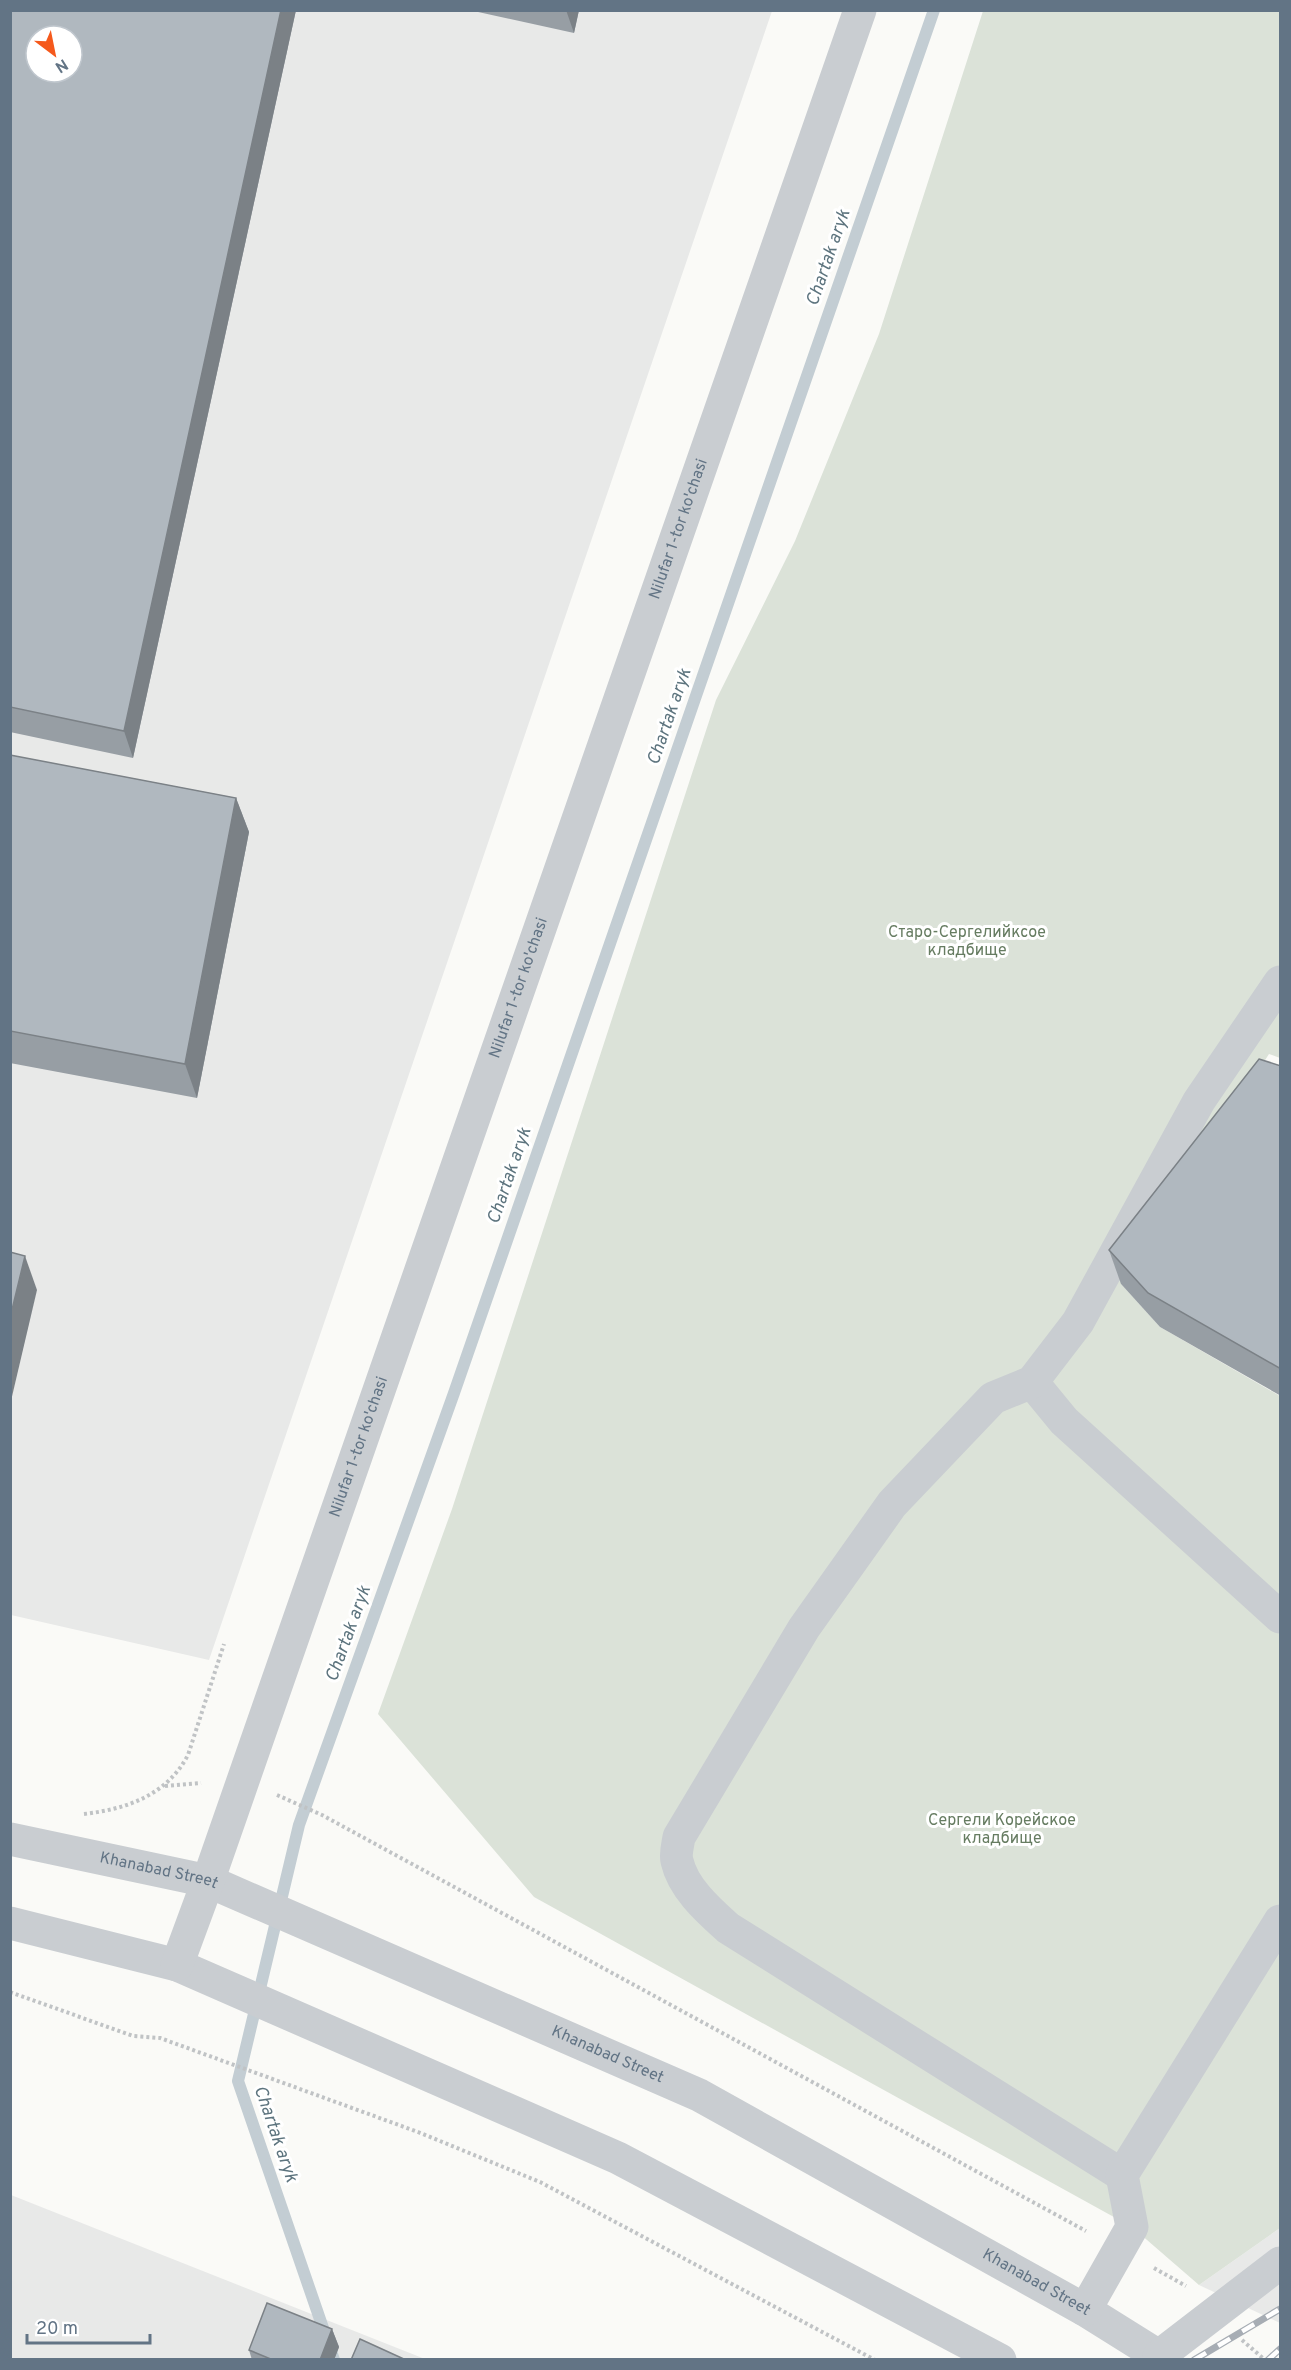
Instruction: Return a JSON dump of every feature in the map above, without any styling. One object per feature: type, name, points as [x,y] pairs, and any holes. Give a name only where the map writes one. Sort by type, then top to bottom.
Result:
[{"type":"street","name":"Nilufar 1-tor ko'chasi","points":[[177,1965],[861,10]]},
{"type":"street","points":[[1122,2175],[728,1928],[696,1897],[676,1860],[679,1837],[804,1628],[892,1504],[993,1398],[1032,1382],[1078,1322],[1199,1101],[1281,982]]},
{"type":"street","points":[[1032,1382],[1064,1421],[1281,1617]]},
{"type":"street","name":"Khanabad Street","points":[[10,1839],[208,1881],[699,2095],[1085,2310],[1162,2358]]},
{"type":"street","points":[[1085,2310],[1132,2227],[1122,2175],[1281,1921]]},
{"type":"street","points":[[10,1923],[177,1965],[618,2158],[1000,2360]]},
{"type":"street","points":[[1162,2358],[1212,2315],[1281,2263]]},
{"type":"path","points":[[82,1815],[114,1810],[141,1800],[165,1786],[180,1770],[188,1755],[224,1644]]},
{"type":"path","points":[[165,1786],[243,1779],[321,1815],[1196,2291],[1212,2315],[1264,2360]]},
{"type":"path","points":[[10,1992],[133,2036],[160,2038],[418,2132],[540,2182],[875,2360]]},
{"type":"shaded area","points":[[11,11],[772,11],[209,1660],[11,1615]]},
{"type":"shaded area","points":[[11,2195],[425,2359],[11,2359]]},
{"type":"shaded area","points":[[1280,2228],[1280,2323],[1199,2285]]},
{"type":"green space","name":"Старо-Сергелийксое кладбище","points":[[983,11],[1280,11],[1280,1058],[1269,1054],[1121,1284],[1160,1327],[1280,1396],[1280,2228],[1199,2285],[1132,2227],[534,1897],[378,1714],[452,1509],[716,700],[795,541],[879,334]]},
{"type":"building","points":[[10,10],[281,10],[124,731],[10,707]]},
{"type":"building","points":[[10,755],[236,798],[185,1064],[10,1031]]},
{"type":"building","points":[[1259,1059],[1281,1066],[1281,1369],[1148,1293],[1109,1250]]},
{"type":"building","points":[[10,1252],[25,1256],[10,1318]]},
{"type":"building","points":[[267,2303],[332,2329],[320,2360],[273,2360],[249,2350]]},
{"type":"building","points":[[360,2339],[406,2360],[351,2360]]},
{"type":"waterway","name":"Chartak aryk","points":[[334,2360],[238,2081],[299,1825],[454,1393],[934,10]]},
{"type":"railway","points":[[1194,2360],[1280,2309]]},
{"type":"railway","points":[[1268,2360],[1280,2349]]},
{"type":"park label","name":"Сергели Корейское кладбище","points":[[1002,1830]]}]
